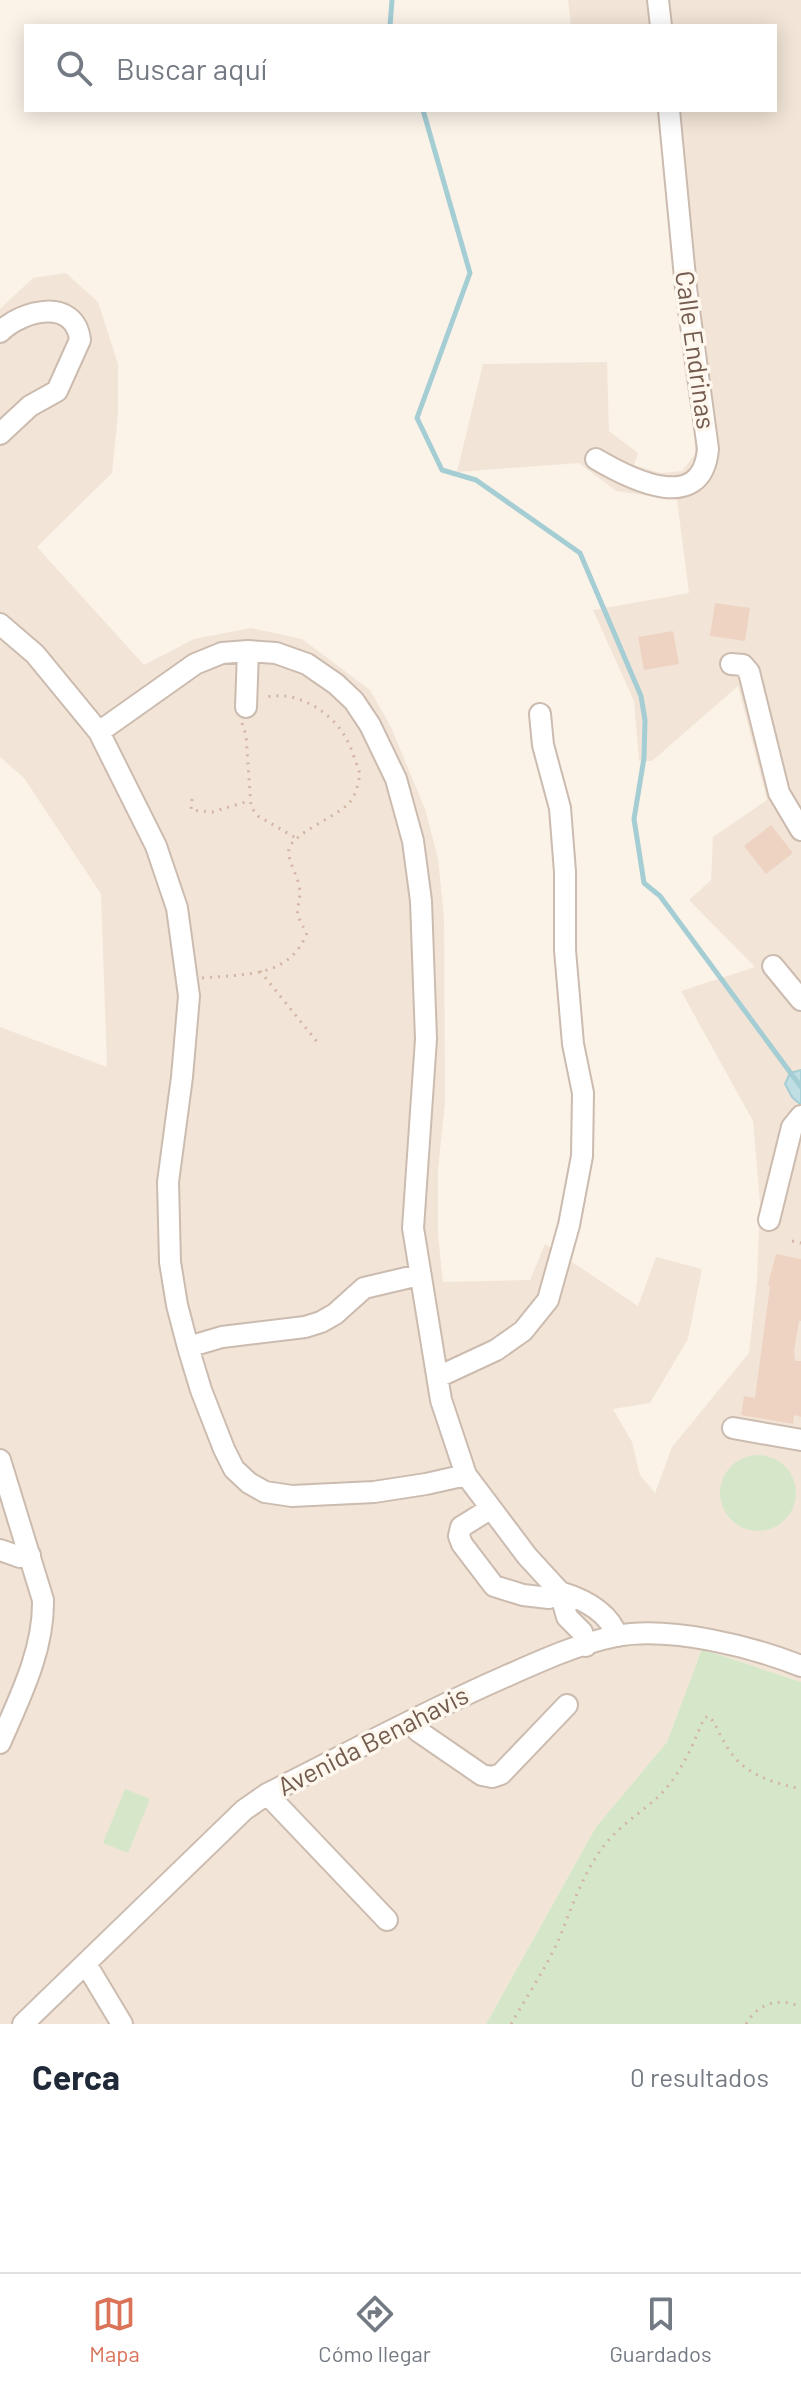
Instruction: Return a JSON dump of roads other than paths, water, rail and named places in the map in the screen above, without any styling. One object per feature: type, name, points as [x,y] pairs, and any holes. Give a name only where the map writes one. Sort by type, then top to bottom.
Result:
[{"type":"street","points":[[658,0],[661,24]]},
{"type":"street","name":"Calle Endrinas","points":[[596,459],[642,482],[675,487],[696,479],[705,468],[707,459],[669,112]]},
{"type":"street","points":[[0,332],[20,318],[52,310],[69,316],[79,331],[78,349],[57,391],[30,406],[0,434]]},
{"type":"street","points":[[0,624],[35,654],[99,732],[167,875],[177,908],[189,996],[168,1182],[167,1218],[174,1291],[201,1390],[234,1469],[265,1492],[292,1496],[374,1492],[466,1475]]},
{"type":"street","points":[[241,711],[248,651]]},
{"type":"street","points":[[99,732],[195,664],[222,653],[276,653],[307,664],[336,684],[354,701],[384,754],[413,841],[421,901],[426,1039],[413,1220],[419,1275],[447,1424],[466,1475],[527,1556],[560,1592],[567,1617],[582,1632],[586,1646]]},
{"type":"street","points":[[731,664],[743,665],[749,672],[779,793],[801,830]]},
{"type":"street","points":[[438,1377],[496,1350],[523,1331],[548,1300],[569,1225],[582,1156],[583,1093],[573,1044],[565,950],[565,872],[560,808],[543,745],[540,714]]},
{"type":"street","points":[[773,966],[801,1000]]},
{"type":"street","points":[[769,1220],[792,1127],[801,1116]]},
{"type":"street","points":[[188,1347],[222,1337],[305,1327],[335,1314],[364,1288],[419,1275]]},
{"type":"street","points":[[733,1428],[801,1440]]},
{"type":"street","points":[[0,1460],[43,1600],[40,1642],[0,1743]]},
{"type":"street","points":[[490,1509],[461,1527],[459,1536],[494,1586],[523,1595],[549,1598],[560,1592],[581,1598],[613,1624],[617,1636]]},
{"type":"street","points":[[0,1550],[20,1557],[30,1555]]},
{"type":"street","name":"Avenida Benahavis","points":[[23,2024],[244,1810],[267,1794],[522,1669],[617,1636],[658,1633],[703,1640],[784,1659],[801,1666]]},
{"type":"street","points":[[410,1722],[418,1731],[482,1775],[492,1777],[501,1774],[567,1705]]},
{"type":"street","points":[[267,1794],[387,1920]]},
{"type":"street","points":[[86,1964],[122,2024]]},
{"type":"water","points":[[801,1070],[801,1105],[785,1084],[790,1073]]},
{"type":"waterway","points":[[390,24],[392,0]]},
{"type":"waterway","points":[[424,112],[470,273],[417,418],[442,470],[476,480],[580,553],[641,696],[645,720],[644,758],[634,819],[644,883],[660,896],[801,1087]]}]
